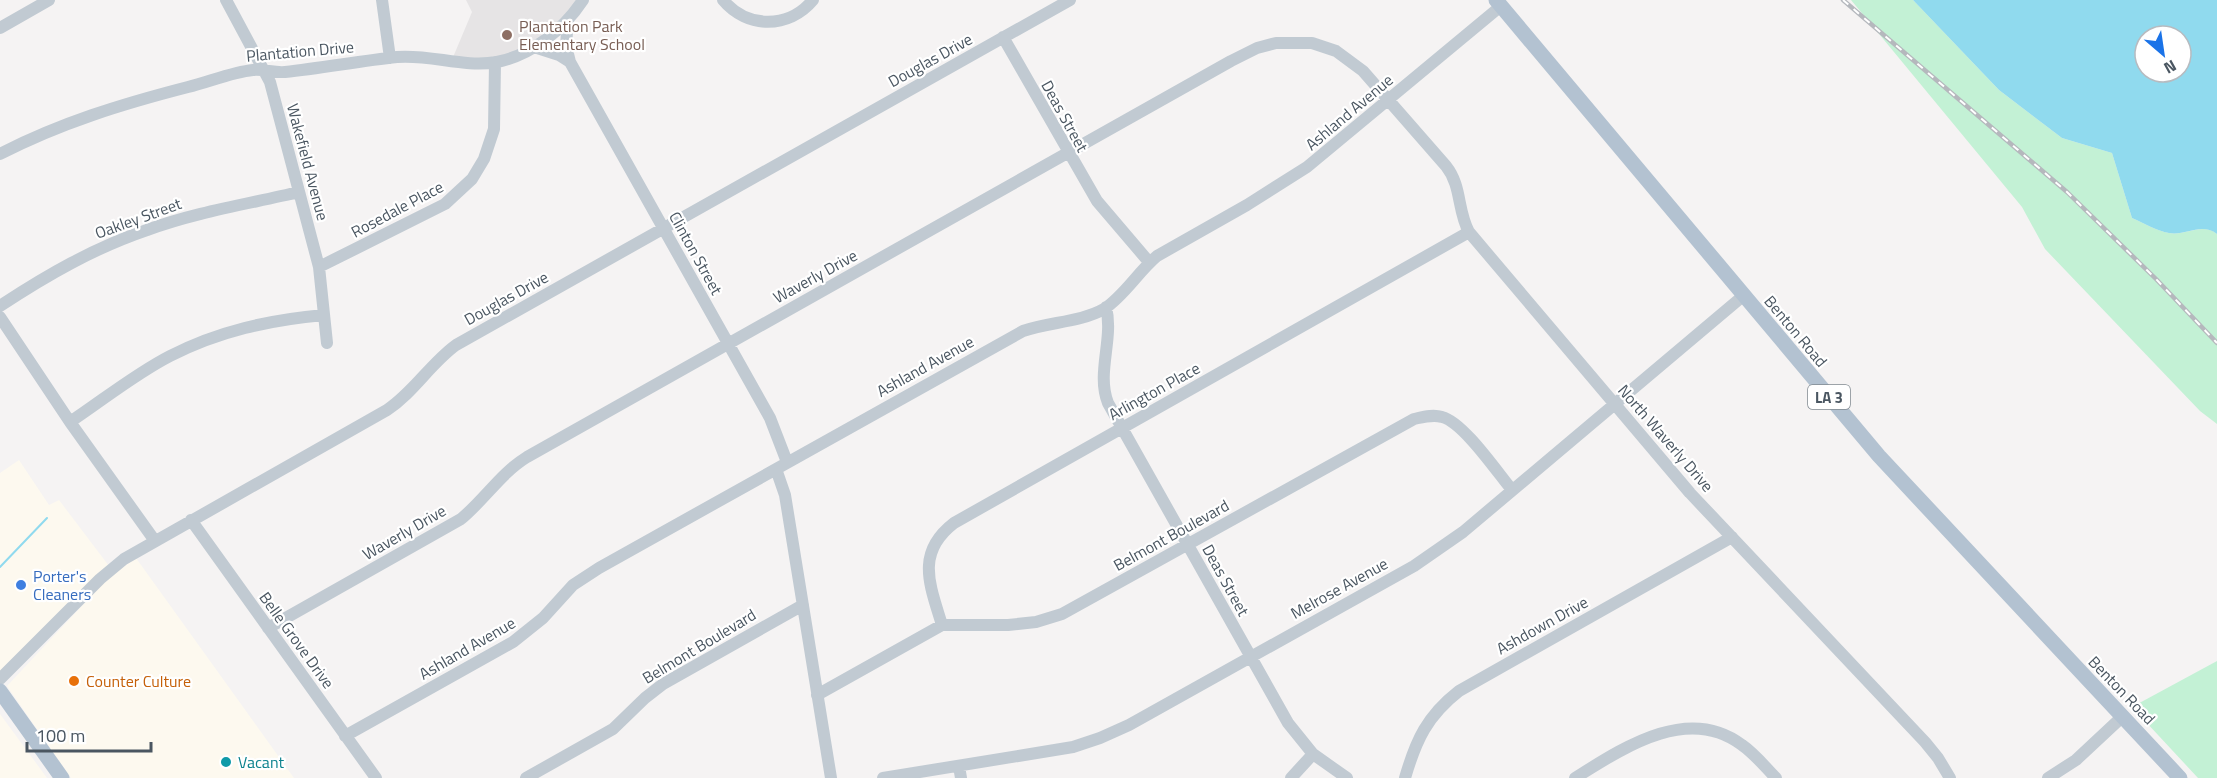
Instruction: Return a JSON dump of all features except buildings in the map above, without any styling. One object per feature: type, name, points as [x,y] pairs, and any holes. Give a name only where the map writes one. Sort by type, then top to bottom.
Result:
[{"type":"main road","name":"Benton Road","points":[[1498,3],[1879,456],[2180,778]]},
{"type":"main road","points":[[0,691],[62,778]]},
{"type":"street","points":[[0,28],[49,0]]},
{"type":"street","name":"Wakefield Avenue","points":[[225,0],[265,70],[319,267],[327,343]]},
{"type":"street","points":[[382,0],[390,58]]},
{"type":"street","name":"Plantation Drive","points":[[0,154],[42,133],[100,111],[245,72],[265,70],[282,72],[390,58],[427,58],[465,64],[495,62],[534,47],[568,19],[583,0]]},
{"type":"street","points":[[723,0],[730,9],[742,17],[766,22],[797,15],[813,0]]},
{"type":"street","name":"Douglas Drive","points":[[0,679],[124,559],[387,410],[406,395],[441,357],[467,339],[1070,0]]},
{"type":"street","name":"Ashland Avenue","points":[[345,736],[513,642],[543,618],[580,580],[787,462],[1023,331],[1051,322],[1089,316],[1106,307],[1149,262],[1296,175],[1389,100],[1498,3]]},
{"type":"street","name":"Clinton Street","points":[[568,19],[566,46],[570,62],[770,418],[787,462]]},
{"type":"street","name":"Deas Street","points":[[1003,38],[1067,153],[1097,201],[1149,262]]},
{"type":"street","name":"Waverly Drive","points":[[268,628],[461,519],[508,470],[527,457],[1247,53],[1276,43],[1312,43],[1335,51],[1363,70],[1389,100]]},
{"type":"street","points":[[534,47],[559,55],[570,62]]},
{"type":"street","name":"Rosedale Place","points":[[319,267],[445,204],[472,179],[488,149],[494,129],[495,62]]},
{"type":"street","name":"North Waverly Drive","points":[[1389,100],[1452,173],[1457,183],[1461,213],[1469,232],[1690,493],[1925,742],[1950,778]]},
{"type":"street","name":"Oakley Street","points":[[0,306],[67,264],[130,236],[198,215],[299,192]]},
{"type":"street","name":"Arlington Place","points":[[942,625],[930,586],[928,567],[932,549],[941,534],[963,517],[1469,232]]},
{"type":"street","name":"Melrose Avenue","points":[[883,778],[960,772],[1073,747],[1129,725],[1424,559],[1463,532],[1743,296]]},
{"type":"street","name":"Deas Street","points":[[1106,307],[1109,323],[1104,390],[1108,403],[1288,723],[1313,754],[1347,778]]},
{"type":"street","points":[[70,422],[153,366],[188,348],[248,326],[324,315]]},
{"type":"street","points":[[0,317],[70,422],[155,541]]},
{"type":"street","name":"Belmont Boulevard","points":[[817,694],[942,625],[1008,625],[1052,618],[1074,609],[1390,430],[1414,419],[1426,416],[1444,417],[1459,427],[1512,490]]},
{"type":"street","points":[[776,469],[785,495],[831,778]]},
{"type":"street","name":"Belle Grove Drive","points":[[191,520],[376,778]]},
{"type":"street","name":"Ashdown Drive","points":[[1405,778],[1420,734],[1437,712],[1460,692],[1732,537]]},
{"type":"street","name":"Belmont Boulevard","points":[[526,778],[613,729],[663,684],[803,605]]},
{"type":"street","points":[[2048,778],[2076,760],[2122,717]]},
{"type":"street","points":[[1575,778],[1654,734],[1690,728],[1720,734],[1736,741],[1752,753],[1776,778]]},
{"type":"street","points":[[1291,778],[1313,754]]},
{"type":"shaded area","name":"Plantation Park Elementary School","points":[[466,0],[583,0],[574,13],[515,56],[451,62],[472,12]]},
{"type":"shaded area","points":[[19,460],[49,505],[59,500],[109,566],[0,673],[0,473]]},
{"type":"shaded area","points":[[136,558],[294,778],[71,778],[7,686],[108,578]]},
{"type":"shaded area","points":[[0,714],[47,778],[0,778]]},
{"type":"green space","points":[[1851,0],[1913,0],[1999,90],[2062,138],[2112,153],[2132,218],[2169,233],[2206,229],[2217,234],[2217,424],[2200,411],[2045,249],[2022,207]]},
{"type":"green space","points":[[2217,661],[2217,778],[2198,778],[2132,707]]},
{"type":"water","points":[[1913,0],[2217,0],[2217,234],[2205,229],[2169,233],[2132,218],[2112,153],[2062,138],[1999,90]]},
{"type":"waterway","points":[[0,567],[47,518]]},
{"type":"railway","points":[[1843,0],[2067,192],[2156,279],[2217,343]]},
{"type":"place","name":"Plantation Park Elementary School","points":[[507,35]]},
{"type":"place","name":"Porter's Cleaners","points":[[21,585]]},
{"type":"place","name":"Counter Culture","points":[[74,681]]},
{"type":"place","name":"Vacant","points":[[226,762]]}]
